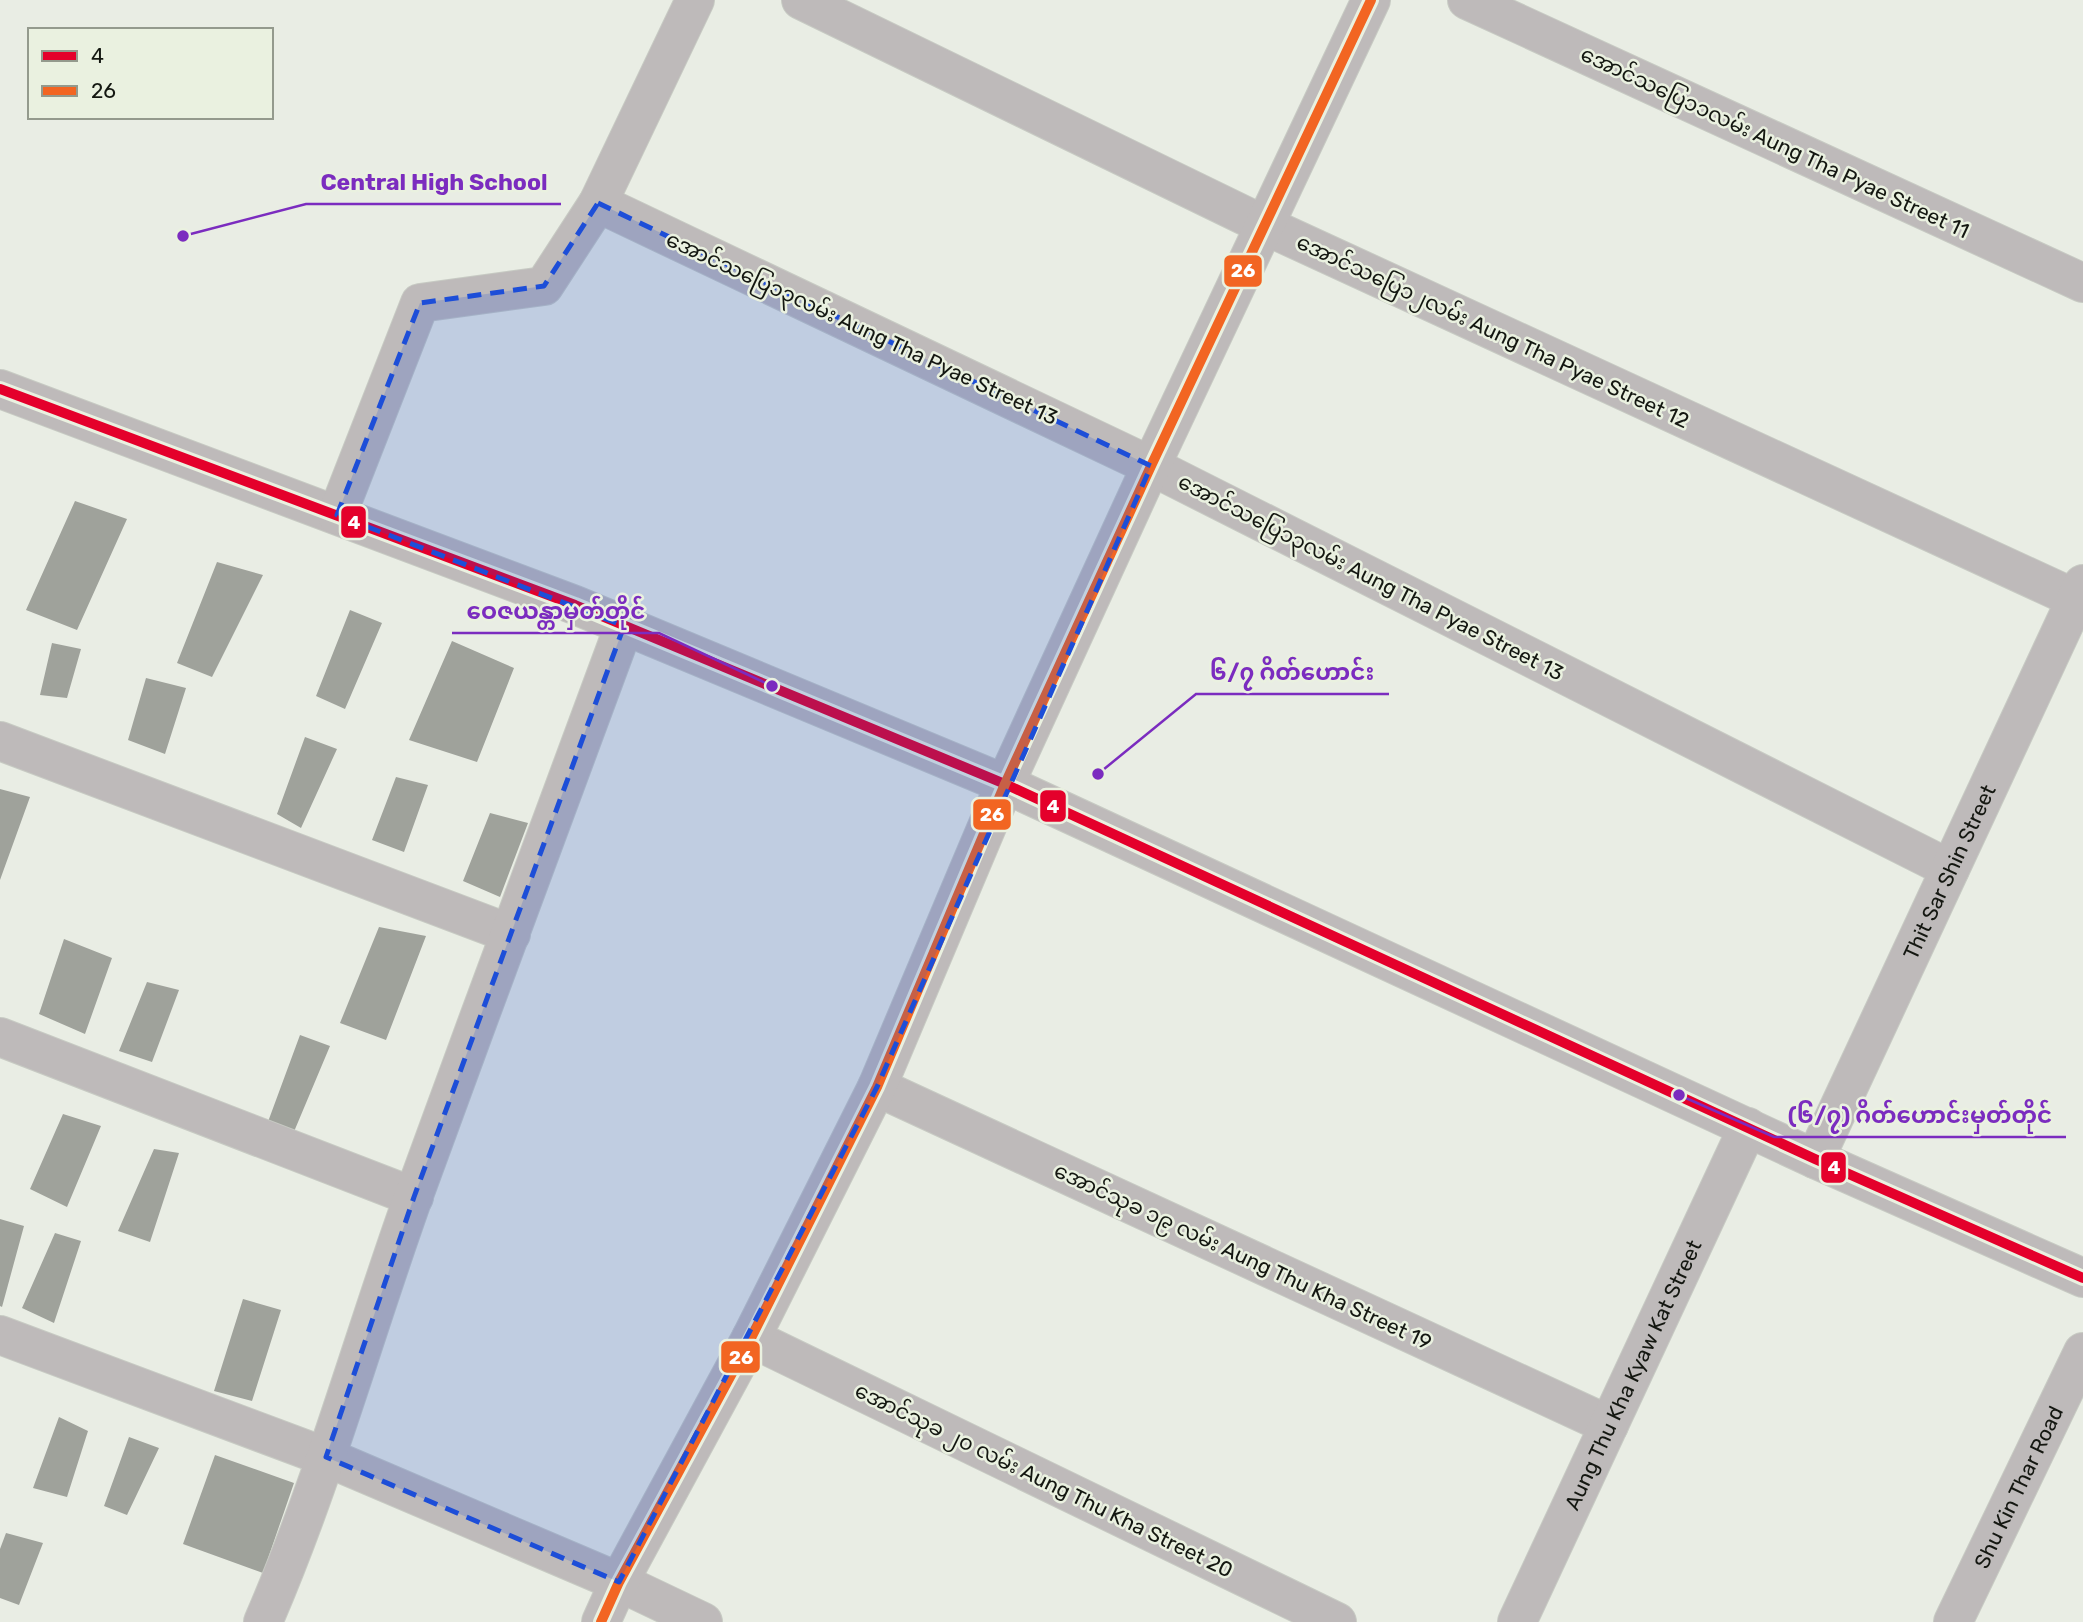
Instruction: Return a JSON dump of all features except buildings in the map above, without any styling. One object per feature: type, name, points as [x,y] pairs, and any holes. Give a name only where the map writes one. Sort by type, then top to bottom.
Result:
[{"type":"street","points":[[337,515],[420,303],[544,286],[598,204],[695,0]]},
{"type":"street","name":"အောင်သပြေ၁၂လမ်း Aung Tha Pyae Street 12","points":[[801,0],[1264,225],[2080,592]]},
{"type":"street","points":[[601,1622],[619,1582],[751,1338],[877,1087],[1005,784],[1151,466],[1371,0]]},
{"type":"street","name":"အောင်သပြေ၁၁လမ်း Aung Tha Pyae Street 11","points":[[1467,0],[2083,283]]},
{"type":"street","name":"အောင်သပြေ၁၃လမ်း Aung Tha Pyae Street 13","points":[[598,204],[1151,466],[1950,869]]},
{"type":"street","points":[[0,389],[575,605],[1005,784],[1815,1159],[2083,1278]]},
{"type":"street","name":"Thit Sar Shin Street","points":[[1815,1159],[2080,592]]},
{"type":"street","points":[[263,1622],[326,1457],[414,1197],[624,626]]},
{"type":"street","points":[[0,741],[511,934]]},
{"type":"street","points":[[0,1037],[414,1197]]},
{"type":"street","name":"အောင်သုခ ၁၉ လမ်း Aung Thu Kha Street 19","points":[[877,1087],[1609,1425]]},
{"type":"street","name":"Aung Thu Kha Kyaw Kat Street","points":[[1517,1622],[1748,1127]]},
{"type":"street","points":[[0,1335],[326,1457],[619,1582],[703,1622]]},
{"type":"street","name":"အောင်သုခ ၂၀ လမ်း Aung Thu Kha Street 20","points":[[751,1338],[1337,1622]]},
{"type":"street","name":"Shu Kin Thar Road","points":[[1953,1622],[2083,1352]]},
{"type":"highlighted area","points":[[598,203],[1151,466],[877,1087],[619,1582],[326,1457],[414,1197],[624,626],[337,515],[420,303],[544,286]]},
{"type":"transit line","name":"26","points":[[601,1622],[619,1582],[751,1338],[877,1087],[1005,784],[1151,466],[1371,0]]},
{"type":"transit line","name":"4","points":[[0,389],[575,605],[1005,784],[1815,1159],[2083,1278]]},
{"type":"place","name":"Central High School","points":[[183,236]]},
{"type":"place","name":"ဝေဇယန္တာမှတ်တိုင်","points":[[772,686]]},
{"type":"place","name":"၆/၇ ဂိတ်ဟောင်း","points":[[1098,774]]},
{"type":"place","name":"(၆/၇) ဂိတ်ဟောင်းမှတ်တိုင်","points":[[1679,1095]]}]
